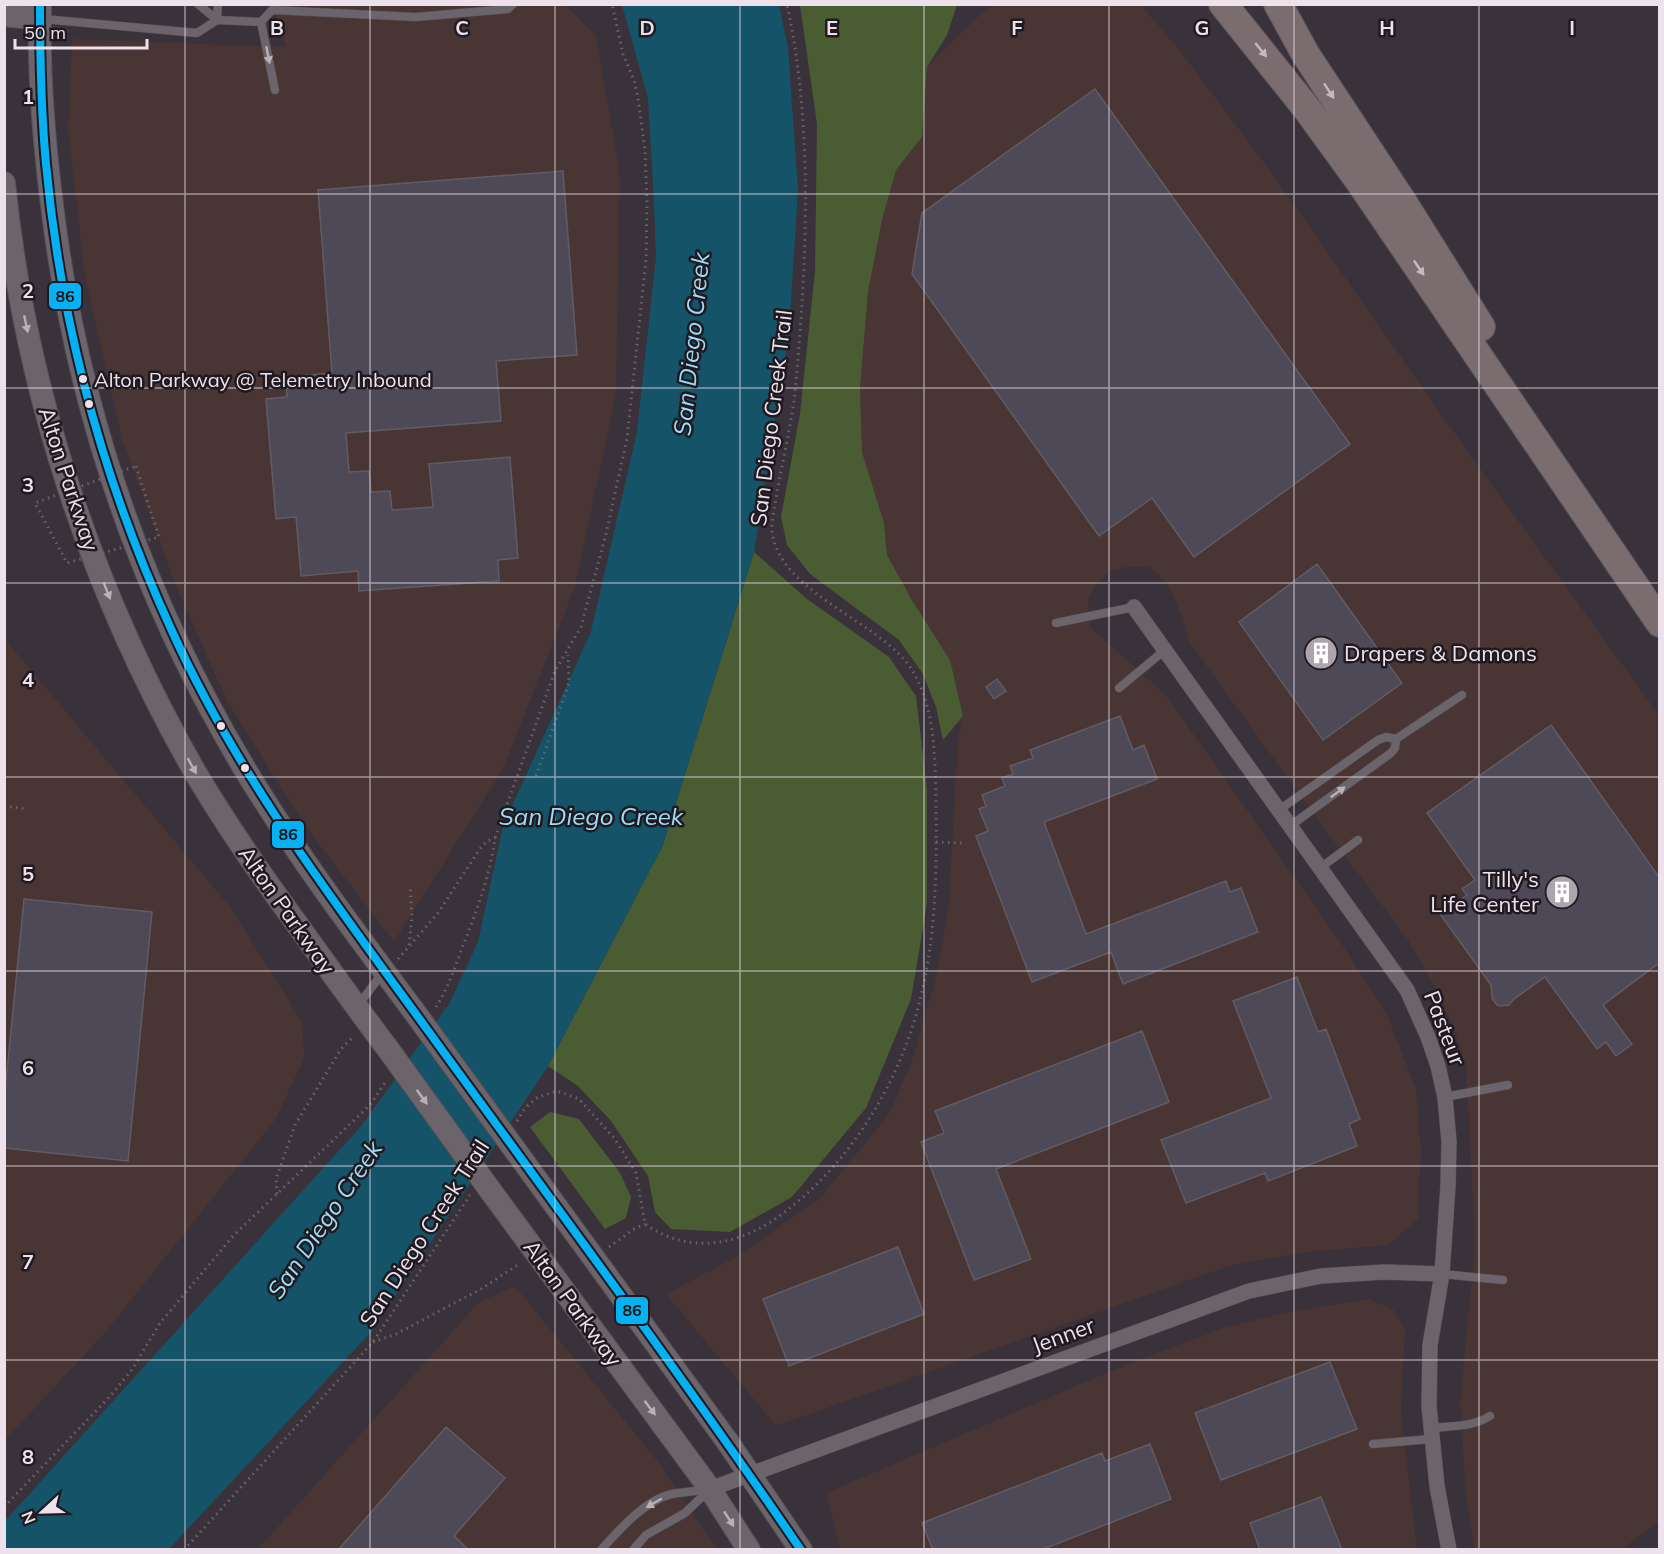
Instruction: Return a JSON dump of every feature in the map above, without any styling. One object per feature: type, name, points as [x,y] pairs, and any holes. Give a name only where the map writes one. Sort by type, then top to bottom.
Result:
[{"type":"highway","points":[[1224,4],[1307,109],[1360,182],[1659,623]]},
{"type":"highway","points":[[1278,4],[1306,55],[1404,204],[1659,610]]},
{"type":"main road","points":[[4,15],[40,12]]},
{"type":"main road","name":"Alton Parkway","points":[[40,12],[45,155],[63,286],[91,410],[107,467],[127,524],[170,629],[242,764],[302,856],[390,965],[413,1010],[727,1441],[801,1550]]},
{"type":"main road","name":"Alton Parkway","points":[[4,183],[20,291],[52,433],[85,537],[119,622],[170,725],[206,790],[250,858],[388,1049],[480,1192],[535,1252],[710,1489],[749,1550]]},
{"type":"street","name":"Pasteur","points":[[1134,607],[1407,990],[1428,1037],[1445,1097],[1449,1142],[1449,1186],[1442,1274],[1430,1345],[1431,1433],[1437,1485],[1449,1550]]},
{"type":"street","name":"Jenner","points":[[710,1489],[1249,1290],[1321,1276],[1384,1272],[1442,1274]]},
{"type":"lane","points":[[198,4],[217,20]]},
{"type":"lane","points":[[217,20],[218,4]]},
{"type":"lane","points":[[261,22],[272,10],[416,17],[508,9],[513,4]]},
{"type":"lane","points":[[40,12],[197,33],[217,20],[261,22]]},
{"type":"lane","points":[[261,22],[275,90]]},
{"type":"lane","points":[[1056,622],[1134,607]]},
{"type":"lane","points":[[1119,688],[1165,650]]},
{"type":"lane","points":[[1279,810],[1378,740],[1386,737],[1396,739],[1462,695]]},
{"type":"lane","points":[[1290,826],[1391,753],[1395,748],[1396,739]]},
{"type":"lane","points":[[1320,868],[1358,840]]},
{"type":"lane","points":[[356,1007],[390,965]]},
{"type":"lane","points":[[1445,1097],[1508,1085]]},
{"type":"lane","points":[[1442,1274],[1503,1280]]},
{"type":"lane","points":[[1373,1444],[1472,1424],[1490,1416]]},
{"type":"lane","points":[[602,1550],[627,1522],[657,1501],[670,1495],[710,1489]]},
{"type":"lane","points":[[633,1550],[646,1535],[685,1512],[710,1489]]},
{"type":"path","points":[[390,965],[438,913],[486,841],[495,838],[555,671],[568,653],[581,627],[606,534],[627,439],[646,259],[645,151],[638,98],[634,80],[623,54],[612,4]]},
{"type":"path","name":"San Diego Creek Trail","points":[[513,1127],[525,1108],[538,1097],[557,1091],[579,1099],[614,1138],[636,1173],[645,1224],[656,1232],[695,1243],[720,1243],[740,1238],[764,1227],[791,1207],[817,1184],[842,1156],[876,1107],[900,1059],[920,1001],[933,911],[936,842],[933,742],[928,708],[921,687],[902,657],[891,646],[809,588],[782,559],[772,536],[772,522],[794,400],[804,278],[806,221],[803,126],[787,4]]},
{"type":"path","points":[[141,478],[147,497]]},
{"type":"path","points":[[36,504],[68,563]]},
{"type":"path","points":[[536,776],[569,683],[568,653]]},
{"type":"path","points":[[4,806],[28,809]]},
{"type":"path","points":[[936,842],[962,843]]},
{"type":"path","points":[[408,946],[412,917],[410,886]]},
{"type":"path","points":[[277,1194],[276,1179],[295,1125],[341,1049],[354,1036]]},
{"type":"path","name":"San Diego Creek Trail","points":[[184,1550],[373,1342],[480,1192]]},
{"type":"path","points":[[593,1258],[634,1229],[645,1224]]},
{"type":"path","points":[[4,1507],[113,1393],[133,1368],[160,1323],[234,1235]]},
{"type":"path","points":[[373,1342],[396,1334],[482,1289],[535,1252]]},
{"type":"shaded area","points":[[272,4],[565,5],[596,35],[620,174],[616,394],[575,587],[503,769],[394,942],[306,827],[227,701],[176,586],[122,439],[85,277],[68,129],[72,39],[286,47]]},
{"type":"shaded area","points":[[994,5],[1141,5],[1181,52],[1271,172],[1458,438],[1659,715],[1659,1522],[1622,1549],[1474,1549],[1466,1495],[1460,1401],[1474,1257],[1474,1219],[1466,1066],[1452,1022],[1408,940],[1189,642],[1182,616],[1166,581],[1149,567],[1130,566],[1109,571],[1096,584],[1088,600],[1090,627],[1166,695],[1345,949],[1388,1017],[1416,1089],[1421,1149],[1418,1219],[1388,1245],[1306,1252],[1229,1266],[776,1426],[666,1294],[740,1255],[820,1198],[889,1114],[913,1058],[936,977],[948,912],[958,741],[963,716],[913,602],[887,555],[884,523],[862,452],[860,388],[868,292],[882,220],[896,170],[922,137],[927,67],[982,13]]},
{"type":"shaded area","points":[[4,638],[231,908],[301,1020],[305,1057],[275,1120],[103,1335],[5,1440]]},
{"type":"shaded area","points":[[515,1286],[656,1459],[717,1549],[257,1550],[479,1302]]},
{"type":"shaded area","points":[[1368,1299],[1393,1309],[1405,1329],[1401,1412],[1417,1549],[841,1549],[840,1547],[826,1493],[1111,1371],[1220,1329],[1287,1312]]},
{"type":"green space","points":[[800,5],[957,5],[947,35],[927,67],[922,137],[896,170],[882,220],[868,292],[860,388],[862,452],[884,523],[887,555],[913,602],[950,660],[963,716],[943,740],[936,707],[923,674],[899,640],[810,574],[787,545],[781,517],[800,414],[815,271],[817,124]]},
{"type":"green space","points":[[754,552],[807,599],[889,657],[916,696],[927,789],[927,903],[911,999],[866,1108],[792,1197],[730,1232],[671,1229],[655,1212],[648,1176],[611,1121],[578,1086],[548,1066],[663,845]]},
{"type":"green space","points":[[550,1112],[579,1119],[620,1173],[631,1197],[626,1218],[605,1229],[530,1127]]},
{"type":"water","name":"San Diego Creek","points":[[622,5],[779,5],[788,48],[798,190],[789,332],[754,552],[663,845],[548,1066],[372,1331],[169,1549],[5,1550],[5,1521],[362,1125],[449,1004],[478,942],[503,826],[591,632],[637,432],[656,256],[648,98]]},
{"type":"building","points":[[1095,89],[1350,444],[1194,557],[1152,498],[1099,536],[912,274],[922,213]]},
{"type":"building","points":[[563,171],[577,355],[496,361],[501,421],[346,433],[349,472],[369,471],[371,492],[390,491],[392,510],[433,507],[429,464],[510,457],[518,558],[498,560],[499,581],[359,591],[358,571],[301,576],[296,517],[276,519],[266,399],[287,397],[285,377],[332,373],[318,190]]},
{"type":"building","name":"Drapers & Damons","points":[[1317,564],[1402,683],[1323,740],[1239,622]]},
{"type":"building","points":[[997,679],[1006,691],[994,699],[986,687]]},
{"type":"building","points":[[1120,716],[1133,750],[1144,745],[1157,779],[1044,822],[1086,934],[1226,881],[1230,892],[1241,888],[1258,932],[1123,984],[1111,952],[1032,982],[976,836],[988,831],[979,809],[986,806],[982,795],[1005,786],[1002,778],[1013,774],[1010,766],[1033,758],[1030,750]]},
{"type":"building","name":"Tilly's Life Center","points":[[1551,725],[1659,877],[1659,963],[1603,1005],[1632,1044],[1616,1056],[1606,1042],[1597,1049],[1545,977],[1509,1005],[1497,1005],[1492,998],[1491,985],[1440,914],[1467,895],[1462,889],[1475,880],[1427,813]]},
{"type":"building","points":[[24,899],[152,912],[128,1161],[4,1148],[4,1102]]},
{"type":"building","points":[[1297,977],[1318,1032],[1326,1029],[1360,1119],[1349,1124],[1357,1146],[1268,1181],[1265,1173],[1186,1203],[1161,1140],[1271,1098],[1233,1001]]},
{"type":"building","points":[[1142,1031],[1169,1102],[996,1169],[1031,1259],[974,1280],[921,1142],[944,1133],[935,1111]]},
{"type":"building","points":[[898,1247],[924,1314],[789,1366],[763,1299]]},
{"type":"building","points":[[1330,1362],[1357,1429],[1221,1480],[1195,1413]]},
{"type":"building","points":[[446,1427],[505,1478],[454,1536],[469,1550],[338,1550]]},
{"type":"building","points":[[1150,1444],[1171,1499],[1041,1550],[933,1550],[922,1523],[1102,1453],[1105,1461]]},
{"type":"building","points":[[1321,1497],[1342,1550],[1260,1550],[1250,1523]]},
{"type":"transit line","name":"86","points":[[40,4],[41,84],[46,164],[62,284],[75,344],[89,403],[126,519],[172,631],[198,685],[258,788],[324,887],[664,1354],[801,1550]]},
{"type":"place","name":"Alton Parkway @ Telemetry Inbound","points":[[83,379]]},
{"type":"place","name":"Drapers & Damons","points":[[1321,653]]},
{"type":"place","name":"Tilly's Life Center","points":[[1562,892]]}]
